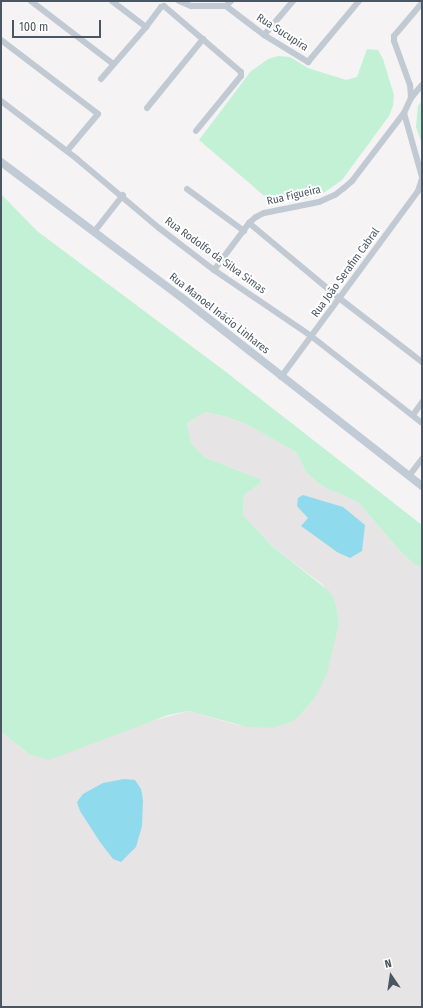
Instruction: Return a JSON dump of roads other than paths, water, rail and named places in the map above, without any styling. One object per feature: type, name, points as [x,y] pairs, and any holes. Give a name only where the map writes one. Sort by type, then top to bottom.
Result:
[{"type":"main road","name":"Rua Manoel Inácio Linhares","points":[[1,162],[181,297],[281,377],[422,486]]},
{"type":"street","points":[[31,1],[113,64]]},
{"type":"street","points":[[112,1],[146,27]]},
{"type":"street","points":[[179,1],[190,6],[226,6],[231,1]]},
{"type":"street","points":[[264,35],[293,1]]},
{"type":"street","name":"Rua Sucupira","points":[[226,6],[264,35],[308,62],[359,1]]},
{"type":"street","points":[[411,98],[410,85],[394,41],[394,36],[422,2]]},
{"type":"street","points":[[101,79],[146,27],[161,7],[164,6],[242,74],[196,131]]},
{"type":"street","points":[[147,108],[203,39]]},
{"type":"street","points":[[1,40],[98,114],[67,151]]},
{"type":"street","name":"Rua Figueira","points":[[214,270],[249,223],[264,212],[319,202],[335,195],[352,181],[404,113],[411,98],[422,85]]},
{"type":"street","name":"Rua Rodolfo da Silva Simas","points":[[1,100],[123,195],[159,228],[214,270],[311,336],[422,422]]},
{"type":"street","name":"Rua João Serafim Cabral","points":[[281,377],[418,191],[422,178],[404,113]]},
{"type":"street","points":[[187,189],[244,231]]},
{"type":"street","points":[[94,232],[123,195]]},
{"type":"street","points":[[249,223],[339,298],[422,362]]},
{"type":"street","points":[[413,415],[422,402]]},
{"type":"street","points":[[409,476],[422,459]]},
{"type":"water","points":[[303,495],[343,507],[365,525],[362,551],[350,558],[337,552],[301,526],[308,518],[297,506],[298,498]]},
{"type":"water","points":[[124,779],[135,780],[141,789],[143,800],[142,826],[136,847],[121,862],[113,859],[100,842],[80,811],[77,802],[83,794],[103,783]]}]
